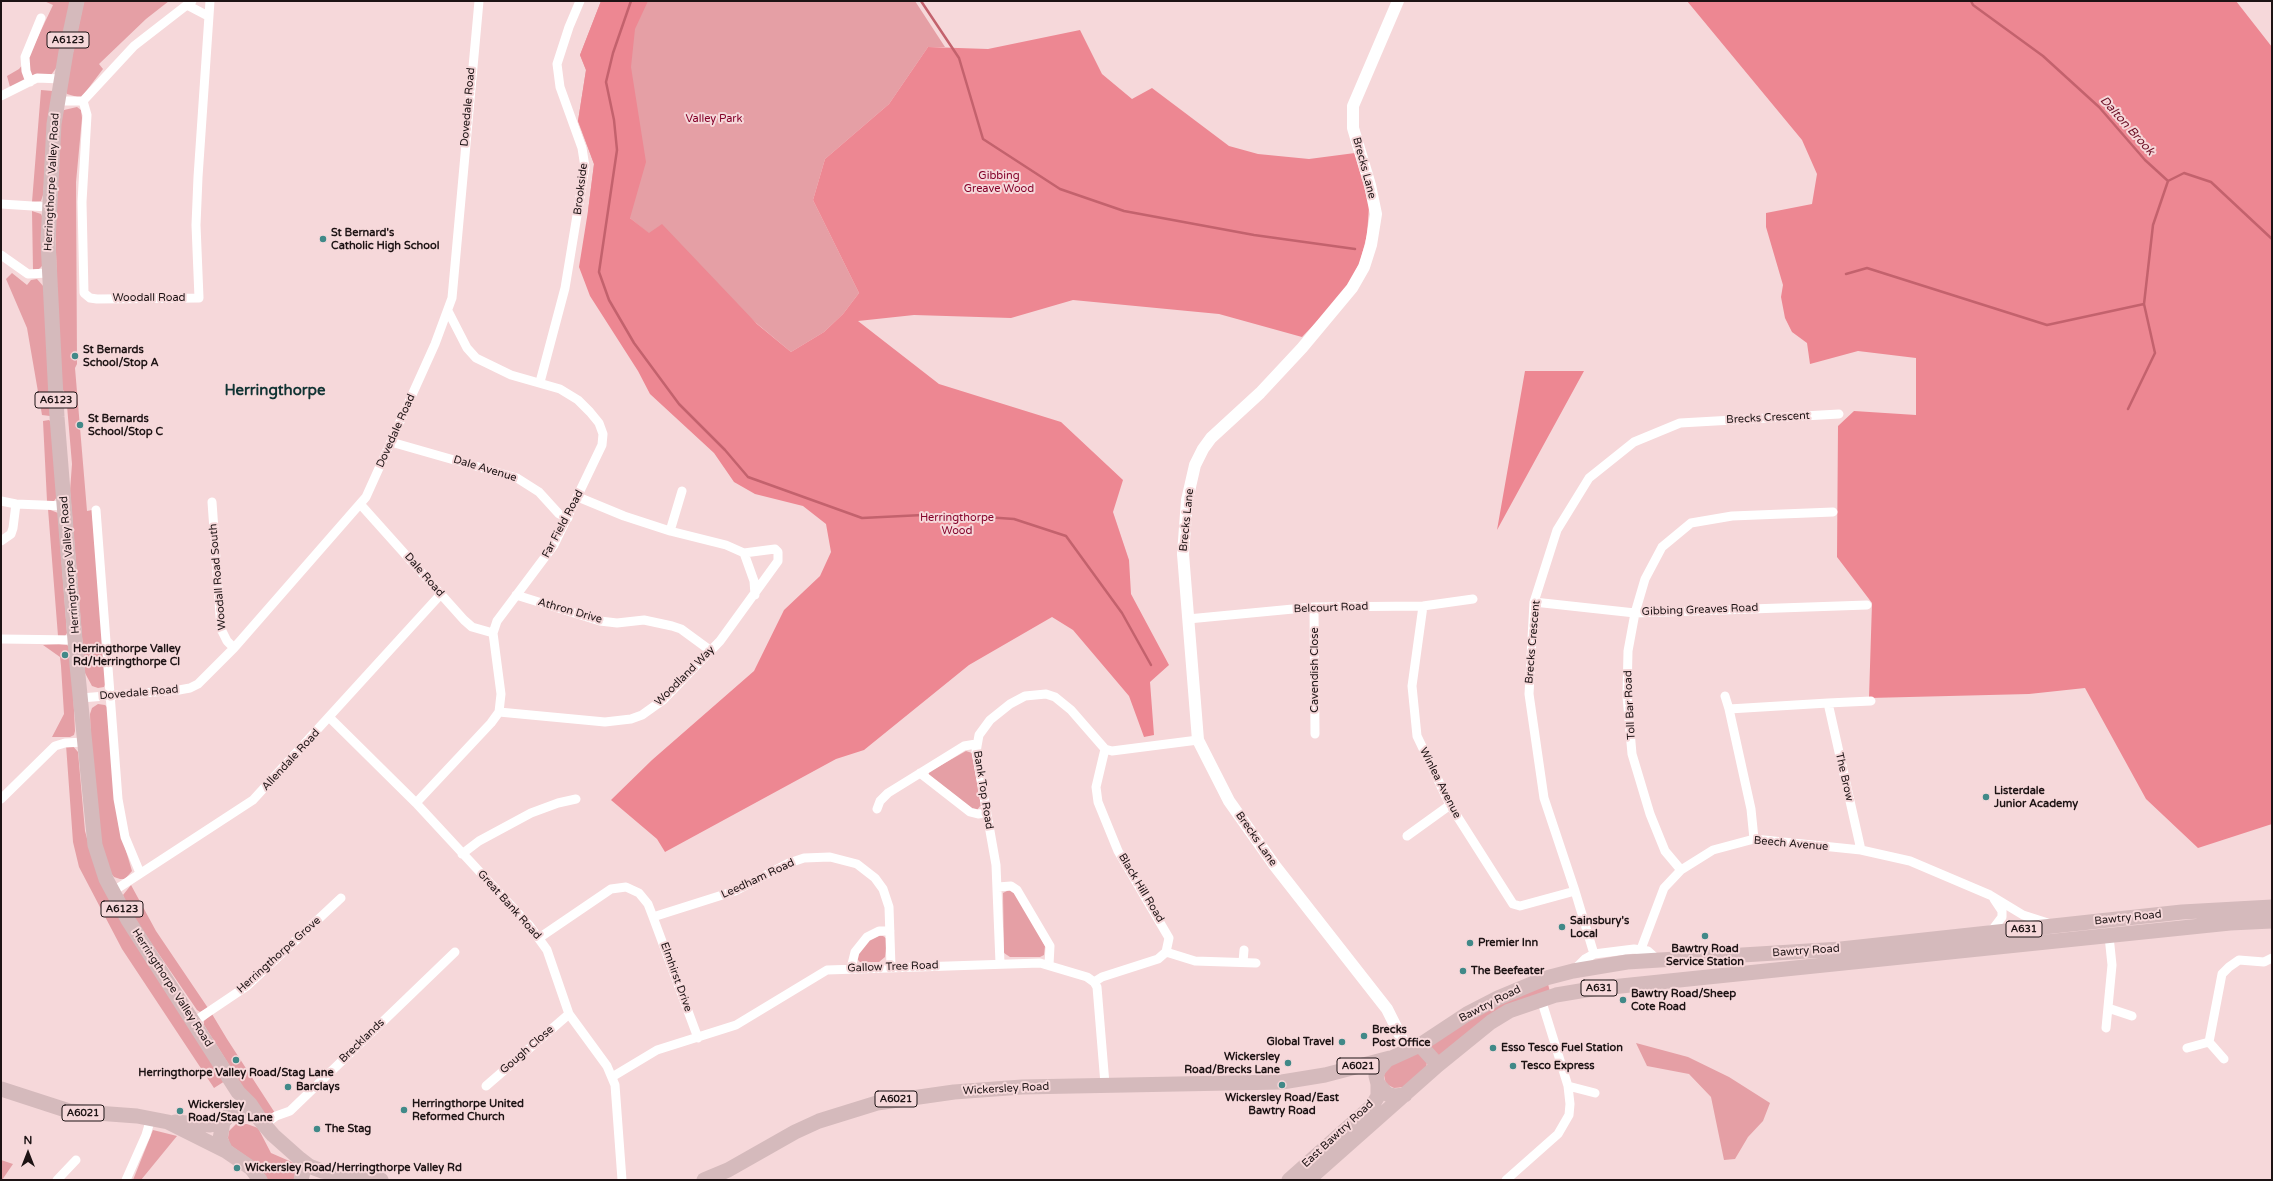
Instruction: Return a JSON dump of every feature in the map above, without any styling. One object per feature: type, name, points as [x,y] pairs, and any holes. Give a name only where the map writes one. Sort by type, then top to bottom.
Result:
[{"type":"main road","name":"Herringthorpe Valley Road","points":[[77,1],[57,101],[48,207],[48,273],[64,506],[84,742],[95,845],[100,865],[112,892],[128,920],[238,1092],[250,1104],[262,1122]]},
{"type":"main road","name":"Bawtry Road","points":[[1377,1082],[1379,1069],[1391,1058],[1414,1048],[1467,1014],[1498,998],[1546,978],[1573,971],[1659,960],[1827,950],[2182,912],[2272,907]]},
{"type":"main road","name":"Bawtry Road","points":[[1405,1095],[1438,1065],[1491,1022],[1509,1011],[1541,999],[1578,990],[2230,923],[2272,921]]},
{"type":"main road","points":[[1659,960],[1668,963],[1671,968],[1671,975],[1666,981]]},
{"type":"main road","points":[[1414,1048],[1438,1065]]},
{"type":"main road","name":"Wickersley Road","points":[[1325,1075],[1391,1058]]},
{"type":"main road","name":"Wickersley Road","points":[[704,1180],[728,1170],[819,1120],[877,1103],[954,1092],[1105,1084],[1268,1082],[1325,1075],[1359,1075],[1377,1082],[1387,1094],[1394,1096],[1405,1095]]},
{"type":"main road","name":"East Bawtry Road","points":[[1289,1180],[1372,1106],[1378,1096],[1377,1082]]},
{"type":"main road","name":"A6021","points":[[1,1089],[69,1111],[151,1118],[168,1122],[210,1125],[226,1118],[238,1110],[245,1110],[262,1122],[284,1146],[309,1166],[322,1171],[382,1180]]},
{"type":"main road","points":[[226,1151],[220,1139],[226,1118],[238,1092]]},
{"type":"main road","name":"East Bawtry Road","points":[[1308,1180],[1405,1095]]},
{"type":"main road","name":"A6021","points":[[168,1122],[226,1151],[251,1168],[260,1180]]},
{"type":"main road","points":[[300,1159],[303,1172],[301,1180]]},
{"type":"main road","points":[[306,1180],[322,1171]]},
{"type":"street","name":"Woodall Road","points":[[83,101],[87,115],[82,202],[84,293],[90,298],[97,299],[199,298],[196,219],[210,1]]},
{"type":"street","name":"Dovedale Road","points":[[81,698],[190,688],[198,684],[234,648],[361,504],[391,442],[448,311],[453,286],[472,62],[479,1]]},
{"type":"street","name":"Brookside","points":[[540,382],[565,288],[585,168],[582,148],[560,87],[557,64],[569,27],[580,1]]},
{"type":"street","name":"Brecks Lane","points":[[1398,1],[1353,106],[1353,128],[1370,185],[1376,214],[1371,245],[1364,267],[1352,288],[1302,348],[1260,393],[1211,438],[1203,449],[1190,482],[1184,528],[1183,554],[1198,740],[1229,801],[1275,866],[1387,1009],[1414,1048]]},
{"type":"street","points":[[57,101],[83,101],[134,46],[190,3],[208,16]]},
{"type":"street","points":[[30,82],[26,71],[25,57],[41,18]]},
{"type":"street","points":[[1,96],[42,78],[61,79]]},
{"type":"street","points":[[1,204],[48,207]]},
{"type":"street","points":[[1,255],[28,274],[48,273]]},
{"type":"street","name":"Far Field Road","points":[[448,311],[466,348],[476,358],[511,376],[540,382],[560,389],[578,400],[599,423],[603,434],[602,445],[568,518],[545,559],[497,621],[493,633]]},
{"type":"street","name":"Brecks Crescent","points":[[1594,954],[1544,798],[1528,694],[1534,602],[1557,530],[1588,478],[1634,442],[1680,423],[1839,414]]},
{"type":"street","name":"Dale Avenue","points":[[391,442],[498,471],[517,478],[535,488],[559,514],[568,518]]},
{"type":"street","points":[[670,531],[682,491]]},
{"type":"street","points":[[578,497],[624,516],[670,531],[720,543],[744,553],[754,581],[756,595]]},
{"type":"street","points":[[1,501],[16,504],[64,506]]},
{"type":"street","name":"Woodall Road South","points":[[212,502],[221,629],[227,641],[234,648]]},
{"type":"street","points":[[1,541],[11,534],[16,504]]},
{"type":"street","name":"Dale Road","points":[[361,504],[472,627],[493,633]]},
{"type":"street","points":[[96,510],[120,813],[130,854],[140,873]]},
{"type":"street","name":"Toll Bar Road","points":[[1681,870],[1665,851],[1650,814],[1632,754],[1627,696],[1628,651],[1635,613],[1645,579],[1662,547],[1691,523],[1732,516],[1833,512]]},
{"type":"street","name":"Woodland Way","points":[[498,712],[605,722],[631,719],[642,715],[664,700],[711,652],[756,595],[778,562],[778,552],[770,548],[744,553]]},
{"type":"street","name":"Allendale Road","points":[[112,892],[253,800],[330,718],[441,594]]},
{"type":"street","name":"Athron Drive","points":[[516,595],[600,621],[617,623],[644,620],[672,626],[681,629],[711,652]]},
{"type":"street","name":"Belcourt Road","points":[[1188,619],[1314,607],[1423,606],[1473,600]]},
{"type":"street","name":"Gibbing Greaves Road","points":[[1534,602],[1635,613],[1867,605]]},
{"type":"street","name":"Winlea Avenue","points":[[1423,606],[1412,686],[1417,736],[1450,805],[1513,904],[1520,906],[1575,891]]},
{"type":"street","name":"Cavendish Close","points":[[1314,607],[1315,734]]},
{"type":"street","points":[[416,803],[491,723],[498,712],[501,694],[493,633]]},
{"type":"street","points":[[1,640],[76,640]]},
{"type":"street","name":"Bank Top Road","points":[[1000,963],[998,887],[976,760],[976,744],[983,729],[990,720],[1010,704],[1025,696],[1041,694],[1055,697],[1063,703],[1105,749]]},
{"type":"street","points":[[1726,696],[1751,809],[1754,839]]},
{"type":"street","points":[[1728,709],[1871,701]]},
{"type":"street","name":"The Brow","points":[[1828,703],[1861,850]]},
{"type":"street","name":"Great Bank Road","points":[[330,718],[416,803],[539,938],[551,960],[569,1014],[607,1066],[612,1077],[616,1095],[622,1180]]},
{"type":"street","points":[[1105,749],[1112,751],[1198,740]]},
{"type":"street","points":[[1,799],[55,746],[66,743],[84,742]]},
{"type":"street","points":[[877,809],[883,797],[964,746],[976,744]]},
{"type":"street","name":"Black Hill Road","points":[[1105,749],[1096,787],[1098,802],[1118,852],[1168,933],[1169,938],[1166,952]]},
{"type":"street","points":[[920,773],[970,812],[978,814],[986,813]]},
{"type":"street","points":[[462,854],[479,841],[521,818],[544,807],[576,799]]},
{"type":"street","points":[[1407,836],[1450,805]]},
{"type":"street","name":"Beech Avenue","points":[[1641,949],[1664,888],[1681,870],[1713,850],[1754,839],[1861,850],[1910,861],[1990,895],[2023,915],[2058,926]]},
{"type":"street","name":"Leedham Road","points":[[653,917],[735,890],[789,863],[804,858],[830,857],[857,864],[875,878],[887,898],[891,967]]},
{"type":"street","points":[[998,887],[1011,886],[1017,890],[1050,946],[1049,965]]},
{"type":"street","points":[[539,938],[611,889],[619,887],[632,889],[639,893],[648,904],[653,917]]},
{"type":"street","points":[[1981,934],[1993,929],[2002,917],[1999,905],[1990,895]]},
{"type":"street","name":"Herringthorpe Grove","points":[[194,1021],[247,986],[341,898]]},
{"type":"street","name":"Elmhirst Drive","points":[[653,917],[698,1038]]},
{"type":"street","points":[[851,968],[855,952],[867,937],[879,932],[890,931]]},
{"type":"street","points":[[2106,1028],[2112,965],[2109,936]]},
{"type":"street","points":[[1573,971],[1585,959],[1594,954],[1641,949],[1654,954],[1659,960]]},
{"type":"street","points":[[1243,962],[1244,950]]},
{"type":"street","name":"Brecklands","points":[[262,1122],[290,1111],[455,952]]},
{"type":"street","points":[[1105,1084],[1097,987],[1094,982],[1102,977],[1158,959],[1166,952],[1195,961],[1256,963]]},
{"type":"street","points":[[2209,1042],[2222,974],[2239,960],[2264,962],[2272,958]]},
{"type":"street","name":"Gallow Tree Road","points":[[612,1077],[657,1050],[736,1025],[827,970],[1000,963],[1040,963],[1087,977],[1094,982]]},
{"type":"street","points":[[1506,1180],[1558,1134],[1564,1126],[1570,1104],[1568,1086],[1541,999]]},
{"type":"street","points":[[2108,1008],[2132,1016]]},
{"type":"street","name":"Gough Close","points":[[486,1086],[569,1014]]},
{"type":"street","points":[[2187,1048],[2209,1042]]},
{"type":"street","points":[[2209,1042],[2224,1059]]},
{"type":"street","points":[[1568,1086],[1595,1093]]},
{"type":"street","points":[[126,1180],[146,1135],[151,1118]]},
{"type":"street","points":[[57,1180],[76,1160]]},
{"type":"green space","points":[[44,1],[72,1],[57,67],[51,75],[36,75],[10,87],[7,76],[19,69],[28,58],[53,5]]},
{"type":"green space","points":[[84,1],[169,1],[146,19],[99,64],[103,69],[81,98],[67,94],[65,90]]},
{"type":"green space","name":"Valley Park","points":[[601,1],[915,1],[945,47],[928,47],[889,104],[825,159],[813,200],[859,293],[843,314],[824,332],[791,352],[630,218],[588,211],[594,164],[578,121],[586,70],[580,55]]},
{"type":"green space","points":[[601,1],[648,1],[635,29],[631,67],[646,162],[630,218],[649,233],[662,224],[757,324],[791,352],[824,332],[843,314],[859,293],[813,200],[825,159],[889,104],[928,47],[988,49],[1080,30],[1102,74],[1132,99],[1152,88],[1229,146],[1258,154],[1309,159],[1355,153],[1365,182],[1369,207],[1367,235],[1360,262],[1345,292],[1302,337],[1219,314],[1073,300],[1011,318],[914,315],[858,321],[939,384],[1061,422],[1123,480],[1113,512],[1129,560],[1131,594],[1169,665],[1150,682],[1154,735],[1144,737],[1129,696],[1073,630],[1052,617],[969,665],[864,750],[836,759],[665,852],[657,839],[611,800],[652,760],[754,671],[784,610],[820,576],[831,552],[826,524],[803,506],[755,494],[734,482],[714,453],[650,394],[638,371],[590,296],[579,267],[594,164],[578,121],[586,70],[580,55]]},
{"type":"green space","points":[[1687,1],[2236,1],[2272,47],[2272,824],[2198,848],[2146,799],[2085,688],[2029,694],[1869,698],[1872,603],[1837,557],[1838,426],[1854,411],[1916,415],[1916,358],[1858,351],[1810,364],[1807,343],[1792,332],[1785,318],[1781,297],[1783,285],[1766,227],[1766,213],[1812,204],[1817,174],[1802,140]]},
{"type":"green space","points":[[41,90],[53,91],[43,195],[41,201],[32,202]]},
{"type":"green space","points":[[77,107],[81,110],[82,118],[76,182],[77,364],[75,368],[87,511],[92,510],[106,682],[104,687],[98,688],[92,686],[85,673],[70,491],[72,464],[66,394],[60,386],[55,219],[61,115],[64,110]]},
{"type":"green space","points":[[32,211],[41,214],[43,218],[42,266],[39,269],[33,270]]},
{"type":"green space","points":[[12,273],[27,285],[31,280],[37,279],[44,287],[50,416],[42,415],[27,328],[6,279]]},
{"type":"green space","points":[[1525,371],[1584,371],[1497,530]]},
{"type":"green space","points":[[49,420],[51,422],[57,497],[54,501],[47,501],[43,421]]},
{"type":"green space","points":[[48,509],[58,513],[67,633],[65,636],[58,636]]},
{"type":"green space","points":[[43,645],[67,645],[71,648],[75,731],[74,735],[70,737],[52,737],[64,714],[61,666],[60,657]]},
{"type":"green space","points":[[98,704],[105,705],[108,708],[119,827],[132,871],[125,879],[114,877],[109,871],[100,842],[92,779],[90,714],[92,708]]},
{"type":"green space","points":[[66,745],[72,745],[78,752],[85,831],[93,860],[225,1081],[214,1088],[122,949],[79,867],[73,842]]},
{"type":"green space","points":[[966,751],[972,753],[981,805],[977,810],[974,810],[929,775],[929,772]]},
{"type":"green space","points":[[131,885],[156,931],[208,1008],[200,1012],[197,1010],[128,909],[123,895]]},
{"type":"green space","points":[[1011,889],[1015,892],[1045,946],[1044,955],[1040,957],[1010,957],[1004,953],[1003,893]]},
{"type":"green space","points":[[878,936],[883,936],[887,939],[885,957],[879,962],[860,962],[857,959],[857,955],[867,941]]},
{"type":"green space","points":[[1548,984],[1550,992],[1438,1058],[1429,1047],[1475,1015]]},
{"type":"green space","points":[[212,1014],[275,1113],[264,1113],[248,1095],[204,1025],[204,1021]]},
{"type":"green space","points":[[1636,1043],[1688,1057],[1729,1077],[1770,1103],[1763,1121],[1748,1137],[1735,1159],[1724,1160],[1711,1097],[1689,1074],[1647,1066]]},
{"type":"green space","points":[[1418,1052],[1427,1062],[1426,1068],[1405,1087],[1394,1088],[1386,1084],[1384,1075],[1388,1066]]},
{"type":"green space","points":[[236,1124],[247,1124],[258,1128],[271,1153],[294,1163],[296,1166],[294,1180],[268,1180],[257,1164],[230,1145],[228,1138],[229,1131]]},
{"type":"green space","points":[[153,1130],[177,1136],[141,1180],[133,1180]]},
{"type":"green space","points":[[1,1160],[13,1164],[2,1180],[1,1180]]},
{"type":"waterway","points":[[631,1],[613,53],[606,82],[614,120],[617,150],[599,272],[609,300],[634,343],[679,404],[725,450],[748,477],[862,518],[943,514],[1014,519],[1066,536],[1122,613],[1151,665]]},
{"type":"waterway","points":[[921,1],[959,58],[983,139],[1060,189],[1124,211],[1254,235],[1355,249]]},
{"type":"waterway","name":"Dalton Brook","points":[[1971,1],[1973,5],[2043,56],[2099,107],[2145,160],[2168,181],[2184,173],[2211,182],[2272,239]]},
{"type":"waterway","points":[[2128,409],[2155,353],[2144,304],[2153,225],[2168,181]]},
{"type":"waterway","points":[[1846,274],[1867,268],[2047,325],[2144,304]]},
{"type":"place","name":"St Bernard's Catholic High School","points":[[323,239]]},
{"type":"place","name":"St Bernards School/Stop A","points":[[75,356]]},
{"type":"place","name":"St Bernards School/Stop C","points":[[80,425]]},
{"type":"place","name":"Herringthorpe Valley Rd/Herringthorpe Cl","points":[[65,655]]},
{"type":"place","name":"Listerdale Junior Academy","points":[[1986,797]]},
{"type":"place","name":"Sainsbury's Local","points":[[1562,927]]},
{"type":"place","name":"Bawtry Road Service Station","points":[[1705,936]]},
{"type":"place","name":"Premier Inn","points":[[1470,943]]},
{"type":"place","name":"The Beefeater","points":[[1463,971]]},
{"type":"place","name":"Bawtry Road/Sheep Cote Road","points":[[1623,1000]]},
{"type":"place","name":"Brecks Post Office","points":[[1364,1036]]},
{"type":"place","name":"Global Travel","points":[[1342,1042]]},
{"type":"place","name":"Esso Tesco Fuel Station","points":[[1493,1048]]},
{"type":"place","name":"Herringthorpe Valley Road/Stag Lane","points":[[236,1060]]},
{"type":"place","name":"Wickersley Road/Brecks Lane","points":[[1288,1063]]},
{"type":"place","name":"Tesco Express","points":[[1513,1066]]},
{"type":"place","name":"Wickersley Road/East Bawtry Road","points":[[1282,1085]]},
{"type":"place","name":"Barclays","points":[[288,1087]]},
{"type":"place","name":"Herringthorpe United Reformed Church","points":[[404,1110]]},
{"type":"place","name":"Wickersley Road/Stag Lane","points":[[180,1111]]},
{"type":"place","name":"The Stag","points":[[317,1129]]},
{"type":"place","name":"Wickersley Road/Herringthorpe Valley Rd","points":[[237,1168]]},
{"type":"district","name":"Herringthorpe","points":[[275,391]]},
{"type":"park label","name":"Gibbing Greave Wood","points":[[999,182]]},
{"type":"park label","name":"Herringthorpe Wood","points":[[957,524]]}]
